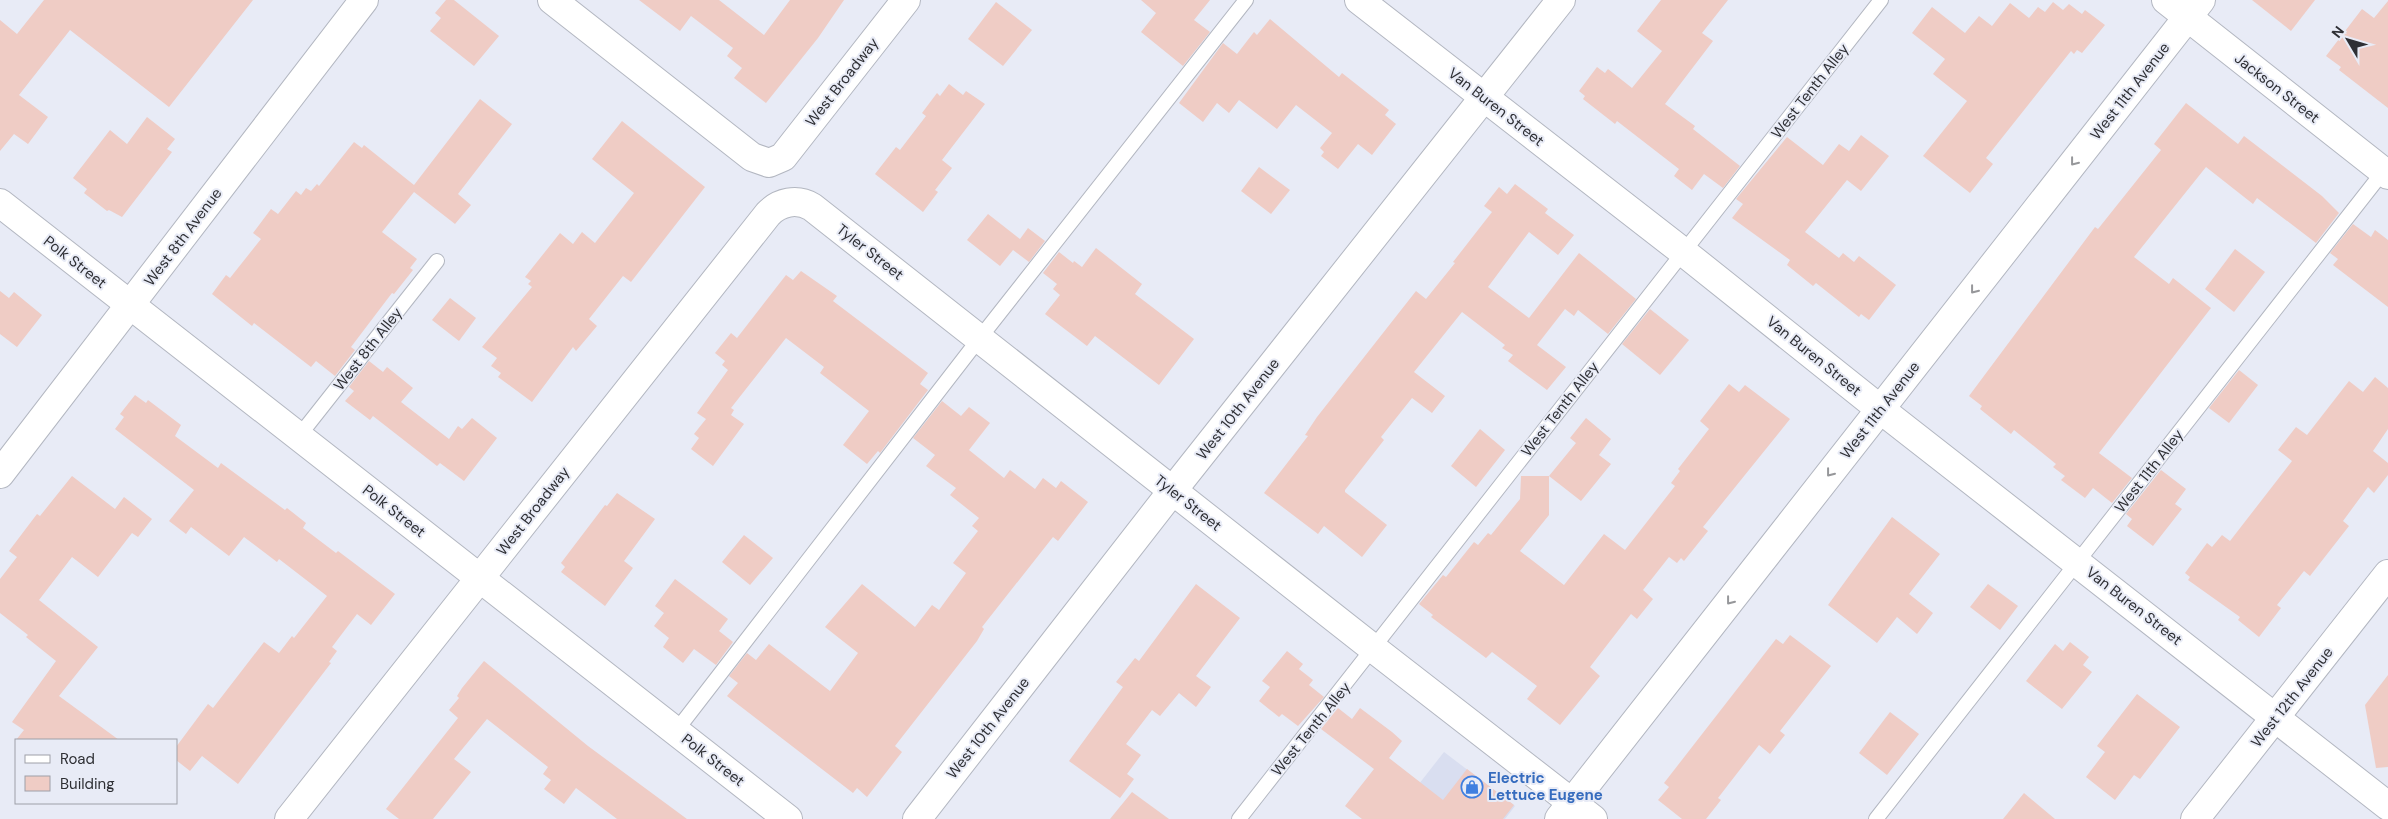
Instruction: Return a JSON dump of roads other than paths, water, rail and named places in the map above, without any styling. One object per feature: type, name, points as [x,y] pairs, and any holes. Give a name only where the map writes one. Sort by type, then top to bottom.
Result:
[{"type":"street","name":"West 8th Avenue","points":[[0,474],[364,0]]},
{"type":"street","name":"West Broadway","points":[[552,0],[752,157],[769,163],[783,157],[906,0]]},
{"type":"street","name":"Van Buren Street","points":[[1359,0],[1682,251],[1880,409],[2276,716],[2388,806]]},
{"type":"street","name":"West 10th Avenue","points":[[917,819],[1173,490],[1561,0]]},
{"type":"street","name":"Jackson Street","points":[[2166,0],[2195,9],[2386,171]]},
{"type":"street","name":"West 11th Avenue","points":[[1565,810],[2195,9]]},
{"type":"street","name":"Tyler Street","points":[[779,205],[801,202],[812,206],[1374,649],[1565,810],[1594,819]]},
{"type":"street","name":"Polk Street","points":[[0,203],[788,819]]},
{"type":"street","name":"West Broadway","points":[[289,819],[768,214],[779,205]]},
{"type":"street","name":"West 12th Avenue","points":[[2195,819],[2388,574]]},
{"type":"lane","points":[[676,731],[979,339],[1246,0]]},
{"type":"lane","name":"West Tenth Alley","points":[[1238,819],[1374,649],[1682,251],[1881,0]]},
{"type":"lane","name":"West 11th Alley","points":[[1876,819],[2386,171]]},
{"type":"lane","name":"West 8th Alley","points":[[299,436],[437,261]]},
{"type":"place","name":"Electric Lettuce Eugene","points":[[1472,787]]}]
